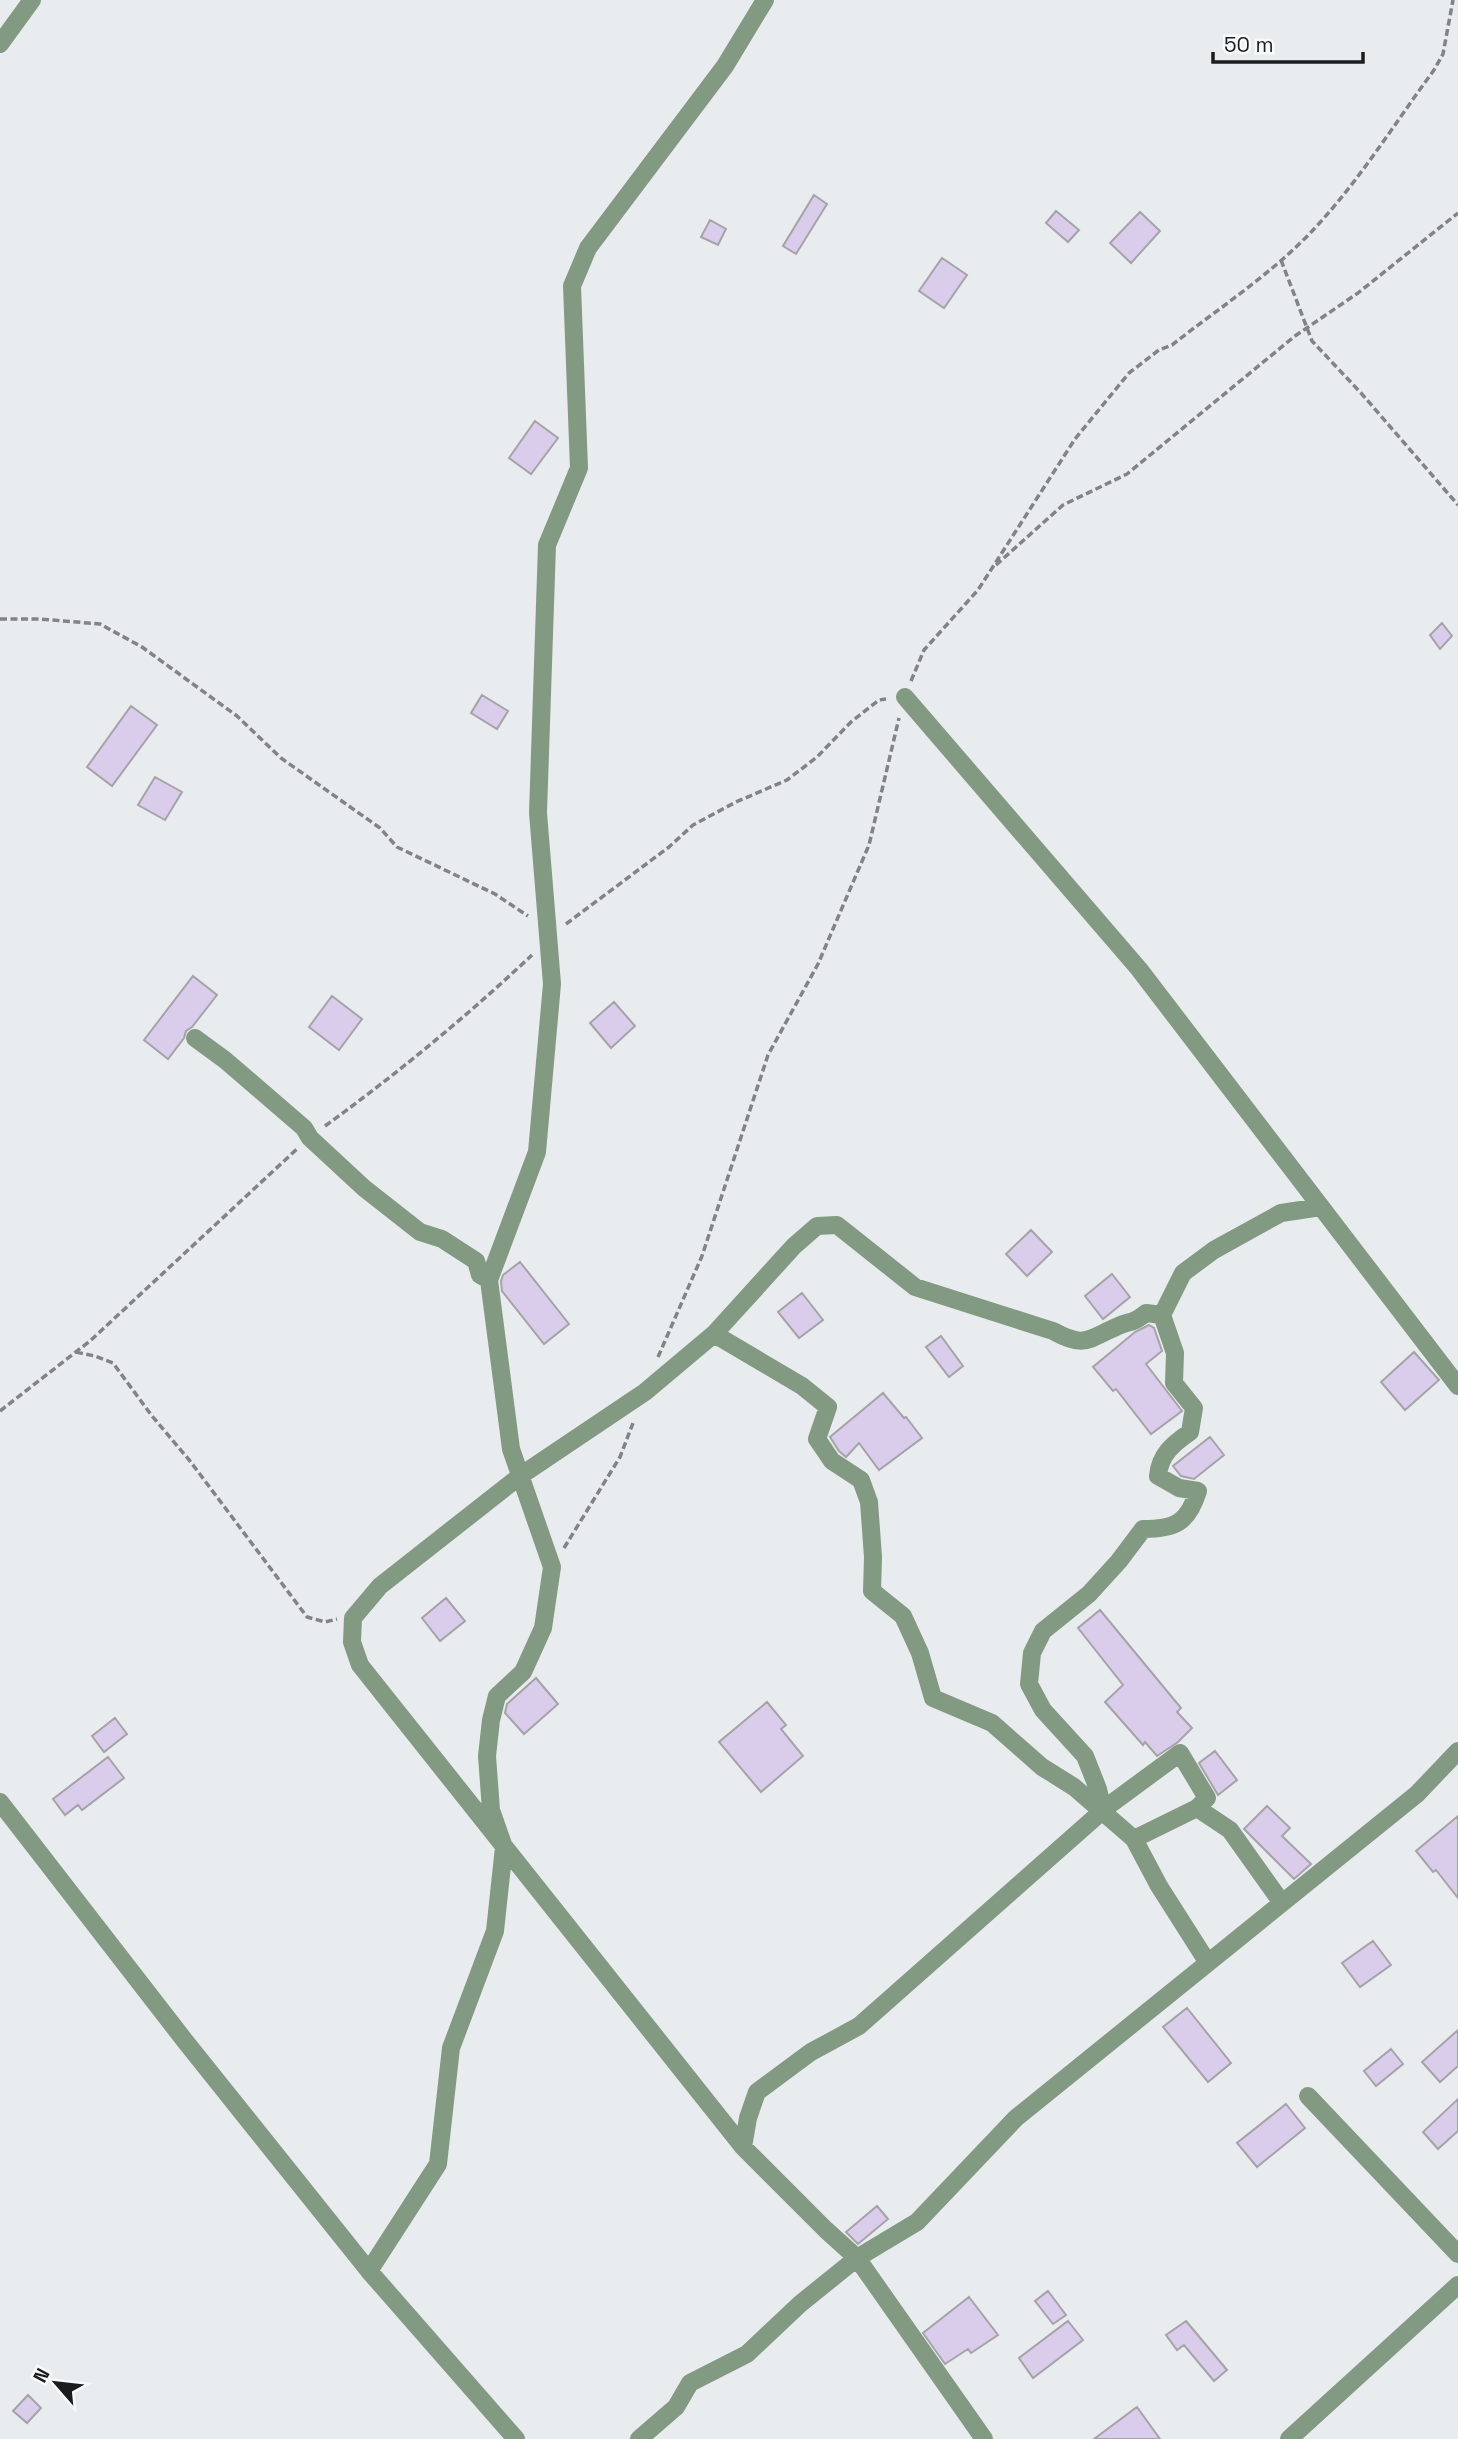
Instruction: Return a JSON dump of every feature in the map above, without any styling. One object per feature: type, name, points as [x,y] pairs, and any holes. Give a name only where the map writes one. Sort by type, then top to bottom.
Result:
[{"type":"street","points":[[0,44],[32,0]]},
{"type":"street","points":[[369,2271],[438,2164],[451,2048],[495,1931],[504,1847],[491,1811],[487,1756],[491,1720],[497,1696],[523,1672],[543,1628],[552,1567],[511,1449],[489,1280],[537,1152],[552,984],[538,813],[547,545],[579,468],[572,285],[588,248],[725,66],[765,0]]},
{"type":"street","points":[[905,697],[1139,969],[1458,1386]]},
{"type":"street","points":[[195,1038],[225,1060],[304,1128],[310,1138],[364,1188],[420,1232],[442,1240],[476,1261],[480,1275],[489,1280]]},
{"type":"street","points":[[1103,1811],[1085,1756],[1043,1710],[1030,1684],[1032,1653],[1042,1631],[1089,1594],[1119,1562],[1143,1529],[1166,1529],[1192,1512],[1198,1491],[1179,1488],[1158,1476],[1160,1460],[1173,1443],[1190,1432],[1194,1408],[1174,1382],[1175,1353],[1162,1315],[1183,1273],[1213,1250],[1281,1213],[1321,1207]]},
{"type":"street","points":[[984,2439],[857,2258],[743,2147],[360,1665],[352,1642],[353,1618],[380,1586],[520,1476],[645,1392],[714,1334],[794,1246],[817,1226],[837,1225],[915,1287],[1053,1331],[1069,1339],[1086,1341],[1117,1326],[1134,1323],[1146,1313],[1162,1315]]},
{"type":"street","points":[[714,1334],[802,1386],[828,1407],[817,1439],[832,1461],[861,1480],[869,1502],[873,1557],[872,1591],[903,1616],[920,1653],[933,1698],[992,1723],[1042,1767],[1074,1787],[1133,1839],[1208,1963]]},
{"type":"street","points":[[639,2439],[676,2407],[690,2383],[747,2354],[800,2304],[857,2258],[917,2222],[1016,2118],[1417,1794],[1458,1751]]},
{"type":"street","points":[[743,2147],[748,2118],[757,2092],[811,2052],[859,2026],[1103,1811],[1180,1753],[1207,1798],[1197,1808],[1133,1839]]},
{"type":"street","points":[[0,1802],[185,2041],[369,2271],[516,2439]]},
{"type":"street","points":[[1197,1808],[1230,1830],[1282,1903]]},
{"type":"street","points":[[1308,2096],[1458,2254]]},
{"type":"street","points":[[1289,2439],[1458,2286]]},
{"type":"path","points":[[992,569],[1063,505],[1127,474],[1306,327],[1358,293],[1458,213]]},
{"type":"path","points":[[1281,260],[1312,341],[1458,505]]},
{"type":"path","points":[[0,619],[100,624],[132,642],[237,716],[281,758],[380,828],[397,847],[495,894],[548,933]]},
{"type":"path","points":[[0,1411],[76,1352],[310,1138],[387,1081],[470,1013],[535,953],[548,933],[669,847],[693,825],[736,802],[787,780],[817,757],[851,722],[879,700],[905,697]]},
{"type":"path","points":[[76,1352],[113,1363],[307,1617],[325,1622],[353,1618]]},
{"type":"building","points":[[814,195],[827,204],[796,254],[783,246]]},
{"type":"building","points":[[1056,211],[1079,230],[1068,242],[1046,223]]},
{"type":"building","points":[[1140,212],[1160,231],[1131,263],[1110,243]]},
{"type":"building","points":[[710,220],[726,229],[718,245],[701,237]]},
{"type":"building","points":[[942,258],[967,275],[944,308],[919,291]]},
{"type":"building","points":[[535,421],[558,438],[531,474],[509,458]]},
{"type":"building","points":[[1442,623],[1452,636],[1440,649],[1430,635]]},
{"type":"building","points":[[482,695],[508,711],[497,729],[471,713]]},
{"type":"building","points":[[131,706],[157,725],[112,786],[87,767]]},
{"type":"building","points":[[155,777],[182,792],[165,820],[138,805]]},
{"type":"building","points":[[193,976],[217,995],[186,1031],[184,1038],[168,1059],[144,1040]]},
{"type":"building","points":[[332,996],[362,1019],[339,1050],[309,1027]]},
{"type":"building","points":[[614,1002],[635,1026],[611,1048],[590,1023]]},
{"type":"building","points":[[1031,1230],[1052,1252],[1027,1276],[1006,1254]]},
{"type":"building","points":[[520,1262],[569,1324],[544,1344],[502,1291],[503,1275]]},
{"type":"building","points":[[1112,1274],[1130,1297],[1103,1319],[1085,1296]]},
{"type":"building","points":[[802,1293],[823,1320],[799,1338],[778,1312]]},
{"type":"building","points":[[1149,1325],[1154,1328],[1162,1351],[1146,1364],[1182,1411],[1151,1434],[1116,1389],[1113,1391],[1093,1367],[1135,1332]]},
{"type":"building","points":[[941,1336],[963,1366],[949,1377],[926,1347]]},
{"type":"building","points":[[1414,1352],[1439,1380],[1405,1410],[1381,1382]]},
{"type":"building","points":[[883,1393],[922,1438],[879,1470],[859,1443],[846,1457],[830,1437]]},
{"type":"building","points":[[1210,1437],[1224,1455],[1194,1479],[1181,1476],[1173,1466]]},
{"type":"building","points":[[446,1598],[465,1621],[440,1641],[422,1618]]},
{"type":"building","points":[[1100,1610],[1181,1708],[1177,1712],[1192,1728],[1178,1742],[1157,1756],[1145,1742],[1143,1745],[1105,1702],[1123,1685],[1078,1628]]},
{"type":"building","points":[[536,1678],[558,1704],[524,1734],[505,1713],[507,1704]]},
{"type":"building","points":[[767,1702],[786,1725],[781,1729],[803,1756],[761,1792],[719,1742]]},
{"type":"building","points":[[115,1718],[127,1734],[104,1752],[92,1736]]},
{"type":"building","points":[[1215,1751],[1237,1780],[1218,1795],[1199,1763]]},
{"type":"building","points":[[108,1757],[124,1778],[82,1810],[78,1805],[65,1815],[53,1799]]},
{"type":"building","points":[[1267,1806],[1290,1828],[1282,1836],[1311,1864],[1294,1879],[1244,1829]]},
{"type":"building","points":[[1458,1816],[1458,1898],[1436,1870],[1433,1872],[1416,1851]]},
{"type":"building","points":[[1373,1941],[1391,1965],[1360,1987],[1342,1963]]},
{"type":"building","points":[[1187,2008],[1231,2063],[1208,2082],[1163,2027]]},
{"type":"building","points":[[1458,2030],[1458,2066],[1440,2082],[1422,2062]]},
{"type":"building","points":[[1391,2049],[1403,2064],[1376,2086],[1364,2071]]},
{"type":"building","points":[[1458,2099],[1458,2131],[1438,2149],[1423,2132]]},
{"type":"building","points":[[1286,2104],[1305,2128],[1257,2167],[1237,2143]]},
{"type":"building","points":[[877,2206],[888,2219],[858,2244],[846,2232]]},
{"type":"building","points":[[1048,2291],[1066,2315],[1053,2324],[1035,2301]]},
{"type":"building","points":[[969,2297],[998,2335],[971,2353],[968,2349],[945,2364],[923,2333]]},
{"type":"building","points":[[1068,2321],[1083,2340],[1033,2378],[1019,2358]]},
{"type":"building","points":[[1186,2321],[1227,2370],[1214,2381],[1184,2345],[1177,2350],[1166,2335]]},
{"type":"building","points":[[28,2395],[41,2408],[27,2423],[13,2411]]},
{"type":"building","points":[[1137,2407],[1160,2439],[1094,2439]]}]
